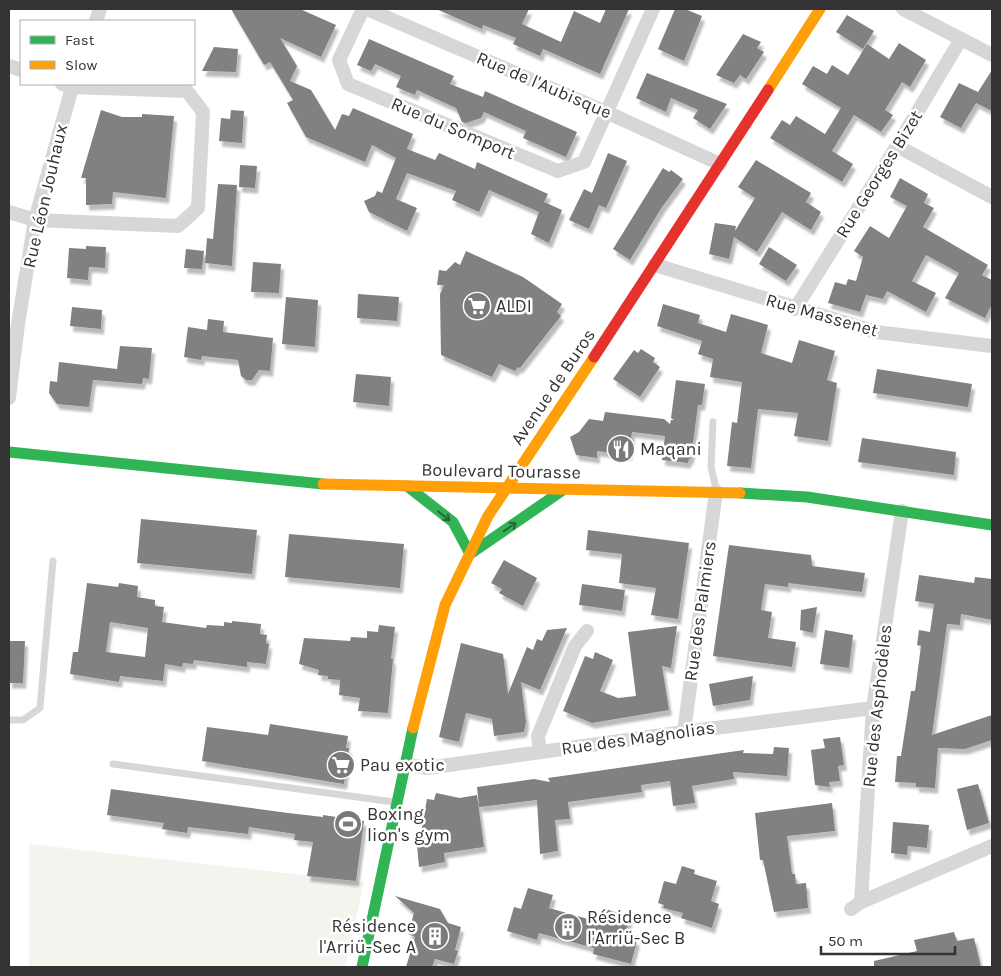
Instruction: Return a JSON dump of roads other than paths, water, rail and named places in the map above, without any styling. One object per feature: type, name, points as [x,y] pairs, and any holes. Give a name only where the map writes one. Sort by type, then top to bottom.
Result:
[{"type":"main road","name":"Avenue de Buros","points":[[362,967],[404,764],[445,605],[488,516],[655,265],[820,9]]},
{"type":"main road","name":"Boulevard Tourasse","points":[[9,452],[304,484],[563,490],[716,491],[807,497],[992,526]]},
{"type":"main road","points":[[407,486],[453,522],[470,554],[563,490]]},
{"type":"street","name":"Rue du Somport","points":[[363,9],[340,60],[348,84],[558,171],[584,162],[653,9]]},
{"type":"street","name":"Rue de l'Aubisque","points":[[367,9],[606,112],[720,164]]},
{"type":"street","points":[[903,9],[992,55]]},
{"type":"street","name":"Rue Georges Bizet","points":[[795,309],[897,146],[961,39]]},
{"type":"street","points":[[9,212],[35,220],[178,226],[198,208],[203,112],[188,91],[69,85]]},
{"type":"street","name":"Rue Léon Jouhaux","points":[[9,398],[18,324],[35,220],[69,85]]},
{"type":"street","points":[[897,146],[992,197]]},
{"type":"street","name":"Rue Massenet","points":[[655,265],[876,332],[992,346]]},
{"type":"street","name":"Rue des Palmiers","points":[[684,732],[716,491]]},
{"type":"street","name":"Rue des Asphodèles","points":[[902,511],[873,708],[856,905],[992,846]]},
{"type":"street","points":[[540,752],[538,736],[575,646],[587,631]]},
{"type":"street","name":"Rue des Magnolias","points":[[404,764],[427,768],[873,708]]},
{"type":"lane","points":[[713,422],[711,467],[716,491]]},
{"type":"lane","points":[[9,720],[23,720],[40,708],[53,561]]},
{"type":"lane","points":[[113,764],[344,796],[380,799],[397,803]]},
{"type":"place","name":"ALDI","points":[[477,306]]},
{"type":"place","name":"Maqani","points":[[621,449]]},
{"type":"place","name":"Pau exotic","points":[[341,765]]},
{"type":"place","name":"Boxing lion's gym","points":[[348,824]]},
{"type":"place","name":"Résidence l'Arriü-Sec B","points":[[568,927]]},
{"type":"place","name":"Résidence l'Arriü-Sec A","points":[[435,936]]}]
